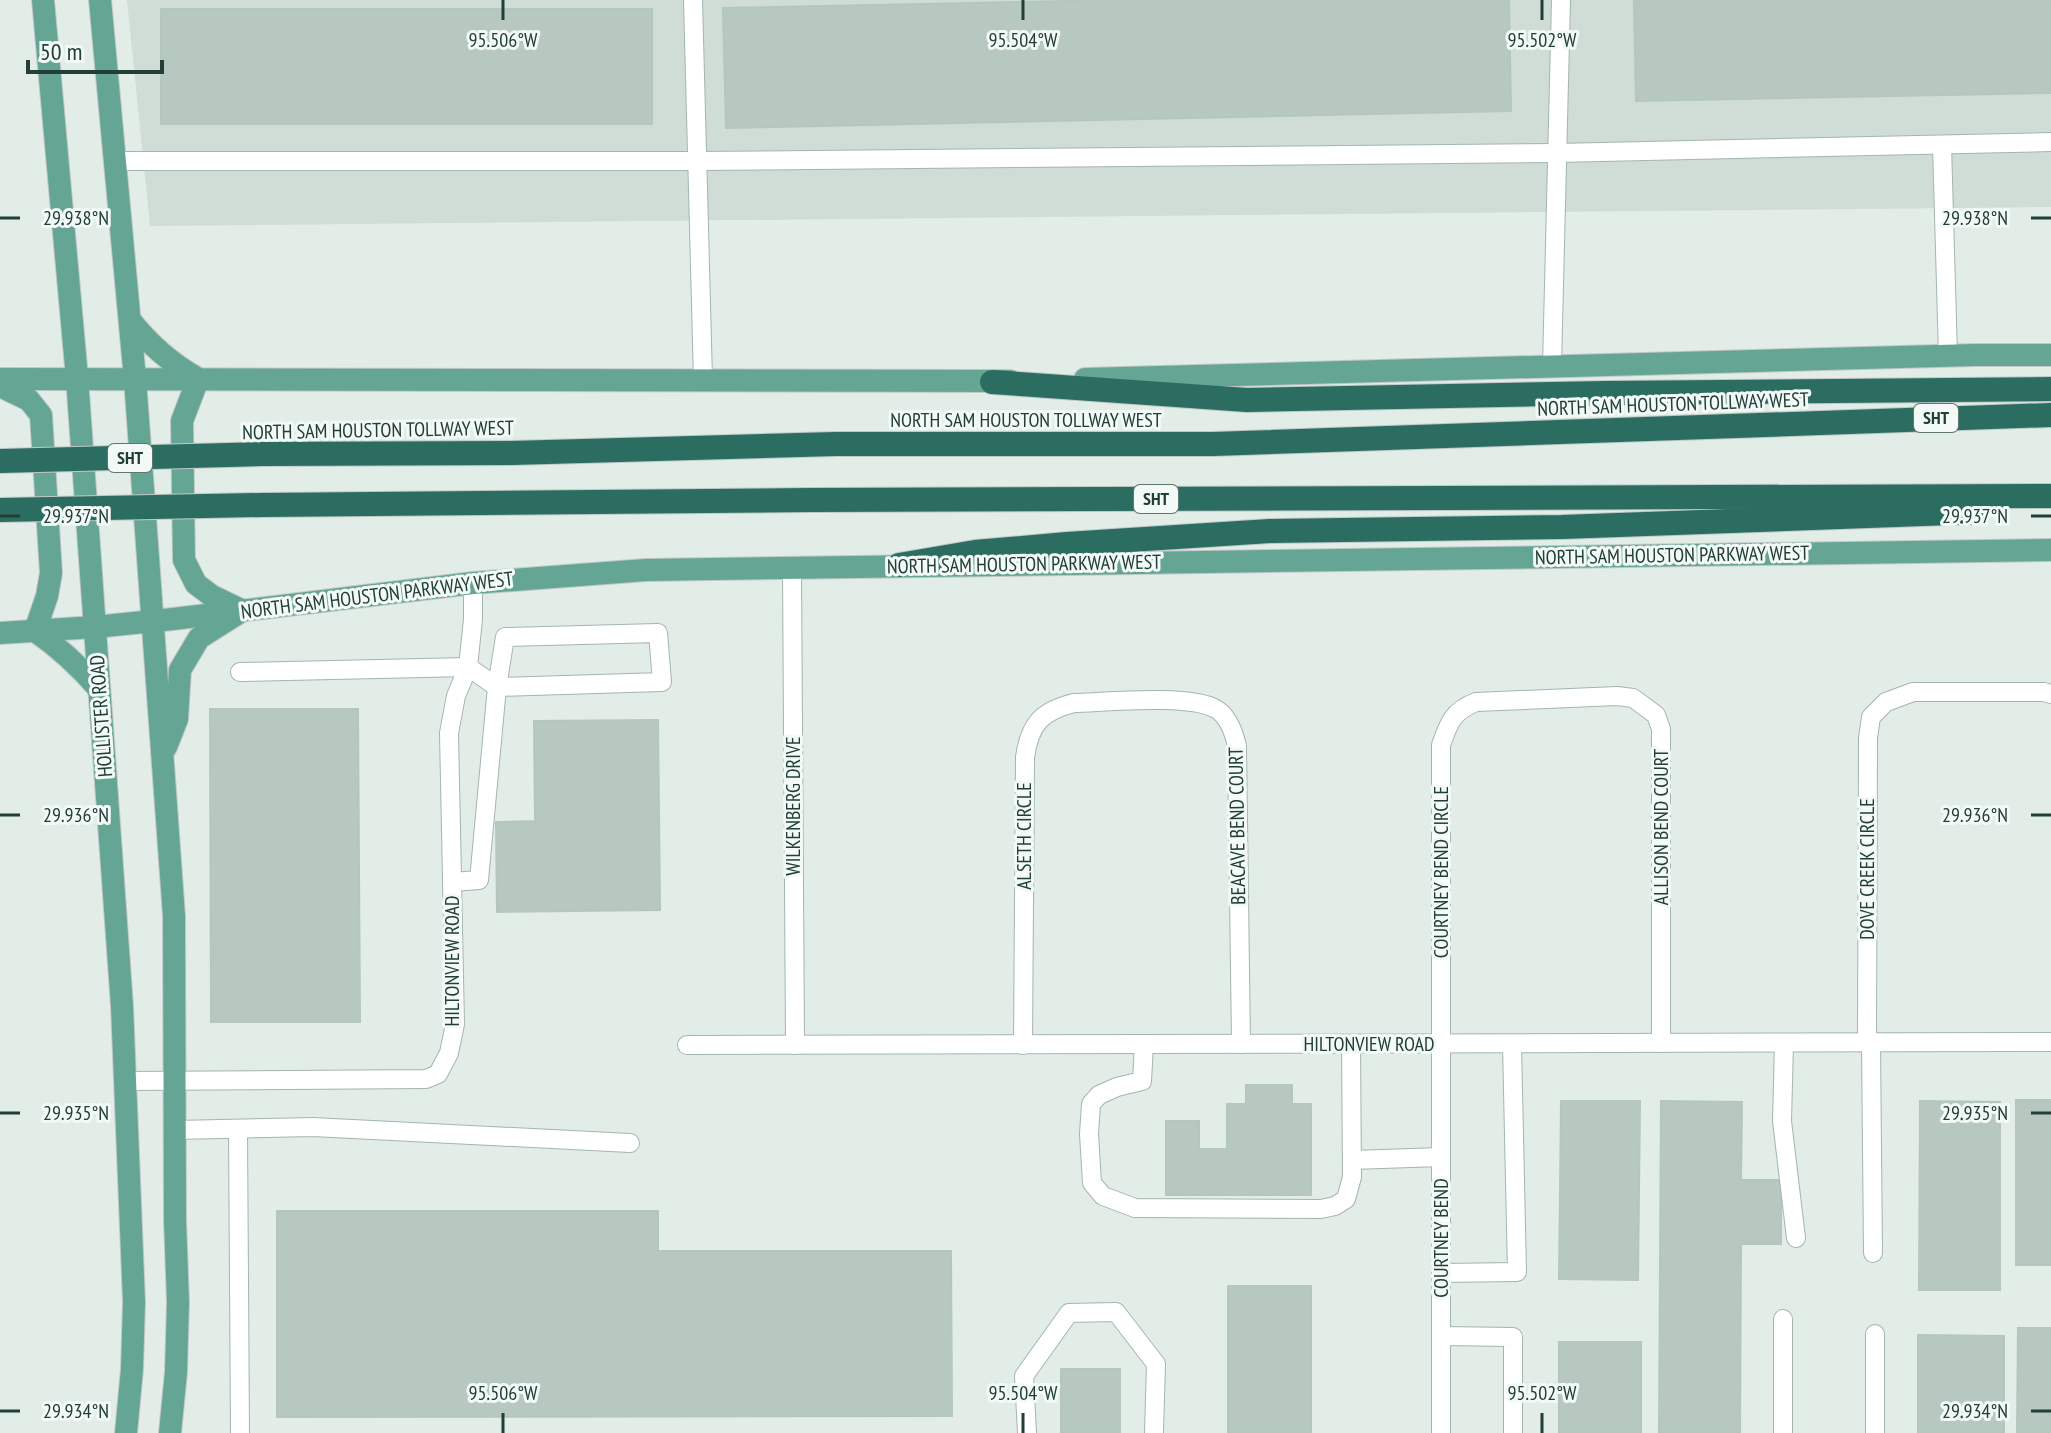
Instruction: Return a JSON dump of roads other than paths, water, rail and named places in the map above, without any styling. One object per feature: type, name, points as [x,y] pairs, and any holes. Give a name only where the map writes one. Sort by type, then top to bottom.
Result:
[{"type":"highway","points":[[992,382],[1247,400],[2051,389]]},
{"type":"highway","name":"NORTH SAM HOUSTON TOLLWAY WEST","points":[[0,461],[836,444],[1213,444],[2051,415]]},
{"type":"highway","name":"SHT","points":[[0,510],[827,500],[2051,496]]},
{"type":"highway","points":[[0,527],[160,507]]},
{"type":"highway","points":[[899,565],[975,552],[1270,531],[1606,525],[2051,509]]},
{"type":"main road","name":"HOLLISTER ROAD","points":[[43,0],[77,378],[121,990],[134,1302],[126,1433]]},
{"type":"main road","points":[[100,0],[135,379],[174,916],[178,1302],[170,1433]]},
{"type":"main road","points":[[130,320],[159,352],[198,379]]},
{"type":"main road","points":[[0,379],[992,382],[2051,355]]},
{"type":"main road","points":[[198,379],[182,421],[184,560],[196,584],[242,611]]},
{"type":"main road","points":[[0,386],[29,400],[41,415],[51,573],[35,631],[60,648],[99,689]]},
{"type":"main road","name":"NORTH SAM HOUSTON PARKWAY WEST","points":[[0,633],[153,621],[541,576],[646,570],[2051,550]]},
{"type":"main road","points":[[163,752],[177,719],[180,670],[199,638],[242,611]]},
{"type":"street","points":[[693,0],[703,380]]},
{"type":"street","points":[[1552,366],[1561,0]]},
{"type":"street","points":[[115,161],[697,161],[1557,153],[2051,142]]},
{"type":"street","points":[[1942,145],[1948,356]]},
{"type":"street","name":"WILKENBERG DRIVE","points":[[792,568],[795,1045]]},
{"type":"street","name":"HILTONVIEW ROAD","points":[[125,1081],[426,1079],[438,1074],[449,1053],[455,1024],[449,733],[456,696],[468,667],[473,583]]},
{"type":"street","points":[[240,672],[468,667],[497,687],[662,682],[658,633],[505,637],[497,687],[479,880],[452,882]]},
{"type":"street","name":"DOVE CREEK CIRCLE","points":[[1873,1253],[1869,1043],[1868,738],[1871,717],[1886,702],[1913,692],[2051,694]]},
{"type":"street","name":"ALLISON BEND COURT","points":[[1462,707],[1476,702],[1617,696],[1633,698],[1656,715],[1661,729],[1661,1043]]},
{"type":"street","name":"BEACAVE BEND COURT","points":[[1124,702],[1191,701],[1219,710],[1234,731],[1237,746],[1241,1044]]},
{"type":"street","name":"ALSETH CIRCLE","points":[[1023,1045],[1027,740],[1044,715],[1058,707],[1074,703],[1124,702]]},
{"type":"street","name":"COURTNEY BEND CIRCLE","points":[[1441,1044],[1441,745],[1449,724],[1462,707]]},
{"type":"street","name":"HILTONVIEW ROAD","points":[[687,1045],[2051,1042]]},
{"type":"street","points":[[1784,1043],[1782,1121],[1796,1238]]},
{"type":"street","points":[[1144,1044],[1142,1081],[1099,1095],[1091,1104],[1092,1183],[1103,1196],[1135,1208],[1321,1209],[1335,1206],[1346,1199],[1352,1177],[1351,1044]]},
{"type":"street","name":"COURTNEY BEND","points":[[1441,1044],[1441,1433]]},
{"type":"street","points":[[1441,1273],[1517,1272],[1512,1044]]},
{"type":"street","points":[[175,1130],[313,1127],[630,1143]]},
{"type":"street","points":[[238,1129],[240,1433]]},
{"type":"street","points":[[1352,1160],[1441,1157]]},
{"type":"street","points":[[1027,1433],[1024,1376],[1069,1313],[1116,1312],[1156,1364],[1154,1433]]},
{"type":"street","points":[[1783,1319],[1783,1433]]},
{"type":"street","points":[[1875,1334],[1875,1433]]},
{"type":"street","points":[[1441,1336],[1513,1337],[1513,1433]]}]
